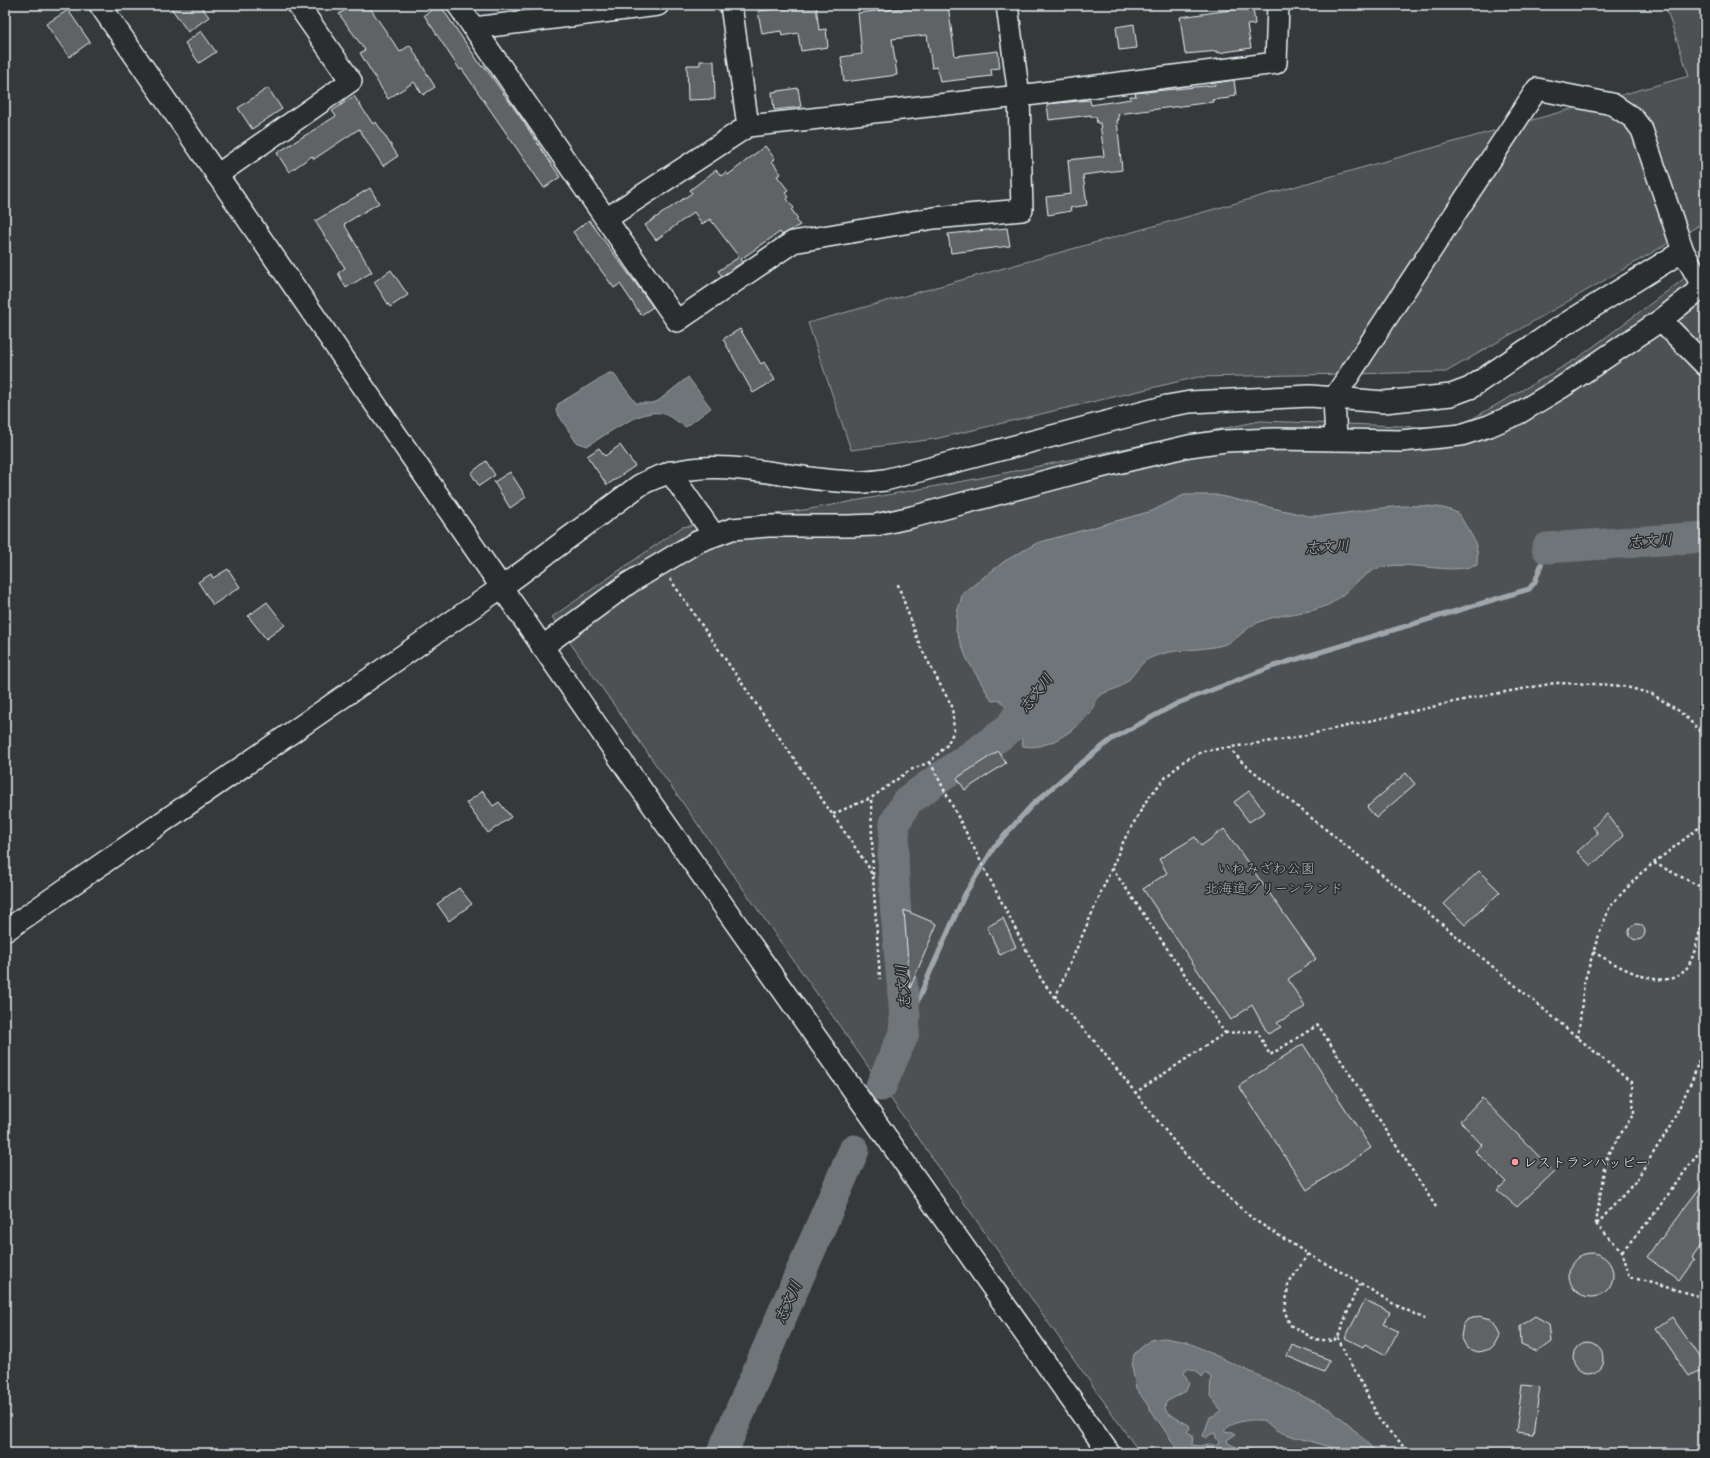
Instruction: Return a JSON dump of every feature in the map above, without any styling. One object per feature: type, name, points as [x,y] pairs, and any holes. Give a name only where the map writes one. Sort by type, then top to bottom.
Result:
[{"type":"street","points":[[100,5],[542,647],[1108,1453]]},
{"type":"street","points":[[217,176],[351,80],[298,5]]},
{"type":"street","points":[[458,5],[677,321],[793,242],[934,218],[1022,210],[1023,196],[1019,96],[1007,5]]},
{"type":"street","points":[[474,28],[658,5]]},
{"type":"street","points":[[731,5],[748,126]]},
{"type":"street","points":[[606,220],[748,126],[1019,96],[1276,63],[1278,5]]},
{"type":"street","points":[[542,647],[628,583],[697,542],[732,529],[768,526],[876,525],[912,517],[1083,471],[1175,449],[1225,441],[1401,441],[1461,435],[1489,426],[1519,412],[1562,388],[1662,320],[1704,286],[1683,251],[1642,130],[1634,118],[1612,104],[1538,89],[1334,398],[1336,440]]},
{"type":"street","points":[[5,931],[502,587],[640,485],[654,477],[670,472],[711,467],[737,468],[849,482],[886,480],[1167,406],[1190,402],[1310,396],[1384,402],[1451,395],[1470,388],[1554,331],[1683,251]]},
{"type":"street","points":[[1662,320],[1705,365]]},
{"type":"street","points":[[670,472],[714,535]]},
{"type":"path","points":[[660,564],[833,814],[868,866],[873,878]]},
{"type":"path","points":[[833,814],[871,798],[910,770],[930,762],[947,745],[954,731],[952,706],[920,646],[897,582]]},
{"type":"path","points":[[1055,998],[1124,840],[1148,798],[1166,777],[1185,760],[1204,751],[1293,738],[1472,698],[1555,683],[1623,686],[1652,694],[1679,711],[1705,735]]},
{"type":"path","points":[[1229,747],[1242,762],[1401,890],[1632,1083],[1634,1113],[1608,1154],[1604,1169],[1596,1224]]},
{"type":"path","points":[[930,762],[1041,979],[1055,998],[1096,1043],[1180,1149],[1216,1186],[1252,1219],[1308,1254],[1392,1303],[1425,1319]]},
{"type":"path","points":[[871,798],[873,878],[880,979]]},
{"type":"path","points":[[1578,1039],[1584,983],[1593,952],[1610,906],[1641,873],[1705,823]]},
{"type":"path","points":[[1654,863],[1705,889]]},
{"type":"path","points":[[1112,868],[1224,1032]]},
{"type":"path","points":[[1593,952],[1639,976],[1662,980],[1676,976],[1686,968],[1705,916]]},
{"type":"path","points":[[1135,1093],[1224,1032],[1257,1031],[1270,1055],[1318,1025],[1436,1207]]},
{"type":"path","points":[[1596,1224],[1635,1182],[1671,1125],[1693,1078],[1705,1042]]},
{"type":"path","points":[[1622,1252],[1648,1222],[1705,1144]]},
{"type":"path","points":[[1596,1224],[1622,1252],[1630,1276],[1705,1298]]},
{"type":"path","points":[[1308,1254],[1288,1285],[1284,1312],[1290,1325],[1314,1339],[1333,1341],[1338,1337],[1360,1284]]},
{"type":"path","points":[[1338,1337],[1346,1356],[1358,1376],[1381,1423],[1407,1449]]},
{"type":"green space","points":[[1665,5],[1705,5],[1705,222],[1446,372],[1198,377],[935,439],[851,450],[808,323],[1689,76]]},
{"type":"green space","name":"北海道グリーンランド","points":[[1705,263],[1705,1453],[1140,1453],[552,617],[682,527],[810,509],[975,479],[1260,421],[1456,428],[1578,358]]},
{"type":"water","points":[[609,373],[613,373],[636,403],[652,403],[658,401],[688,377],[711,408],[686,427],[664,414],[646,414],[624,423],[587,446],[576,442],[556,411],[558,404]]},
{"type":"water","points":[[1184,495],[1216,495],[1308,516],[1324,516],[1392,507],[1429,506],[1444,508],[1457,513],[1471,534],[1475,542],[1477,552],[1477,565],[1453,569],[1403,565],[1373,570],[1336,600],[1322,608],[1266,619],[1252,626],[1231,642],[1219,646],[1174,651],[1156,655],[1148,659],[1122,685],[1099,697],[1096,700],[1093,709],[1084,720],[1068,733],[1051,743],[1032,747],[1023,746],[1021,735],[1011,739],[1004,717],[1008,710],[1000,700],[992,701],[967,659],[956,631],[957,613],[963,593],[1005,561],[1037,543],[1152,511]]},
{"type":"water","points":[[1164,1338],[1187,1342],[1330,1409],[1350,1425],[1377,1453],[1336,1453],[1333,1448],[1283,1433],[1265,1422],[1254,1420],[1245,1421],[1227,1428],[1224,1431],[1233,1432],[1236,1434],[1227,1440],[1228,1443],[1238,1448],[1261,1451],[1265,1453],[1180,1453],[1136,1388],[1132,1367],[1134,1354],[1150,1340]],"holes":[[[1186,1369],[1195,1370],[1202,1377],[1205,1373],[1211,1377],[1210,1396],[1221,1410],[1210,1417],[1203,1436],[1206,1438],[1215,1433],[1219,1442],[1217,1446],[1209,1444],[1199,1446],[1192,1445],[1193,1435],[1187,1432],[1190,1428],[1189,1425],[1167,1413],[1165,1408],[1166,1402],[1186,1391],[1189,1383],[1184,1373]]]},
{"type":"building","points":[[169,5],[200,5],[209,17],[188,32]]},
{"type":"building","points":[[352,5],[368,5],[400,52],[410,45],[435,87],[423,95],[414,82],[388,99],[360,53],[365,50],[339,14]]},
{"type":"building","points":[[440,5],[482,67],[484,66],[523,121],[560,177],[544,188],[462,69],[460,70],[424,15]]},
{"type":"building","points":[[816,5],[819,30],[826,29],[828,47],[801,51],[798,33],[782,36],[781,31],[762,34],[758,11]]},
{"type":"building","points":[[912,5],[948,5],[955,56],[998,51],[1000,68],[991,69],[992,76],[940,82],[937,67],[932,68],[927,35],[892,39],[897,75],[844,82],[841,57],[862,54],[858,13],[912,7]]},
{"type":"building","points":[[1253,7],[1255,24],[1247,25],[1251,48],[1218,53],[1218,51],[1185,54],[1180,17]]},
{"type":"building","points":[[68,10],[90,42],[69,57],[46,24]]},
{"type":"building","points":[[1134,24],[1137,48],[1119,50],[1116,27]]},
{"type":"building","points":[[201,31],[216,52],[199,63],[185,43]]},
{"type":"building","points":[[700,61],[714,61],[715,99],[688,100],[687,65],[700,65]]},
{"type":"building","points":[[1234,80],[1236,95],[1230,96],[1230,98],[1212,100],[1213,102],[1118,114],[1119,120],[1117,120],[1122,170],[1083,175],[1087,205],[1070,208],[1071,211],[1048,215],[1046,197],[1071,194],[1068,160],[1104,156],[1100,123],[1097,123],[1096,117],[1091,117],[1091,115],[1049,120],[1047,104],[1090,100],[1091,105],[1131,99],[1130,96],[1136,96],[1135,93],[1215,85],[1215,83]]},
{"type":"building","points":[[268,88],[282,109],[252,129],[238,108]]},
{"type":"building","points":[[798,88],[801,107],[774,110],[772,92]]},
{"type":"building","points":[[354,96],[373,124],[376,122],[398,156],[383,166],[359,129],[314,159],[312,156],[289,172],[277,153],[336,116],[332,111]]},
{"type":"building","points":[[765,146],[775,159],[772,161],[781,174],[777,176],[788,190],[785,192],[789,197],[787,199],[794,208],[792,210],[798,219],[796,221],[800,225],[782,235],[780,232],[741,259],[743,262],[722,276],[718,271],[739,257],[710,219],[702,224],[694,212],[656,240],[645,225],[692,193],[690,190],[716,170],[721,176],[726,172],[728,175]]},
{"type":"building","points":[[370,188],[379,203],[344,224],[372,272],[346,288],[338,273],[345,268],[315,221]]},
{"type":"building","points":[[589,220],[653,307],[641,315],[620,284],[614,288],[573,232]]},
{"type":"building","points":[[1007,228],[1010,246],[951,253],[948,234]]},
{"type":"building","points":[[391,270],[408,295],[390,307],[374,282]]},
{"type":"building","points":[[740,329],[761,364],[764,362],[775,380],[753,393],[723,339]]},
{"type":"building","points":[[620,445],[635,466],[607,485],[587,456],[599,448],[605,456]]},
{"type":"building","points":[[486,461],[495,475],[479,486],[471,473]]},
{"type":"building","points":[[510,472],[526,497],[510,508],[494,482]]},
{"type":"building","points":[[228,569],[240,587],[213,605],[198,582],[211,574],[213,578]]},
{"type":"building","points":[[267,602],[285,625],[266,639],[248,616]]},
{"type":"building","points":[[998,751],[1006,763],[965,790],[957,778]]},
{"type":"building","points":[[1406,773],[1415,784],[1376,818],[1367,807]]},
{"type":"building","points":[[483,791],[493,806],[499,802],[511,817],[488,833],[466,803]]},
{"type":"building","points":[[1249,791],[1265,812],[1249,822],[1234,802]]},
{"type":"building","points":[[1607,814],[1624,836],[1591,866],[1577,852],[1598,833],[1593,827]]},
{"type":"building","points":[[1224,829],[1316,959],[1288,979],[1305,1007],[1277,1023],[1281,1027],[1268,1034],[1252,1005],[1231,1020],[1143,889],[1167,873],[1159,859],[1195,837],[1201,846]]},
{"type":"building","points":[[1479,871],[1500,892],[1465,925],[1444,904]]},
{"type":"building","points":[[459,888],[472,904],[449,921],[437,904]]},
{"type":"building","points":[[904,910],[937,924],[910,988]]},
{"type":"building","points":[[1003,918],[1016,947],[1000,955],[987,927]]},
{"type":"building","points":[[1637,924],[1644,929],[1645,932],[1640,939],[1637,940],[1630,935],[1629,932],[1634,925]]},
{"type":"building","points":[[1303,1044],[1371,1148],[1307,1190],[1239,1086]]},
{"type":"building","name":"レストランハッピー","points":[[1482,1098],[1554,1172],[1517,1207],[1497,1190],[1506,1182],[1475,1151],[1482,1145],[1460,1121]]},
{"type":"building","points":[[1705,1181],[1705,1240],[1692,1258],[1694,1260],[1679,1281],[1647,1257]]},
{"type":"building","points":[[1591,1253],[1603,1257],[1609,1263],[1613,1275],[1609,1287],[1603,1293],[1591,1297],[1579,1293],[1573,1287],[1569,1275],[1573,1263],[1579,1257]]},
{"type":"building","points":[[1365,1300],[1390,1312],[1383,1324],[1398,1331],[1386,1355],[1365,1344],[1363,1347],[1345,1338]]},
{"type":"building","points":[[1479,1316],[1490,1319],[1500,1334],[1490,1349],[1478,1352],[1467,1348],[1461,1337],[1463,1325],[1467,1320]]},
{"type":"building","points":[[1535,1316],[1549,1324],[1551,1342],[1537,1352],[1521,1345],[1520,1326]]},
{"type":"building","points":[[1672,1317],[1705,1364],[1705,1366],[1689,1376],[1656,1328]]},
{"type":"building","points":[[1588,1343],[1599,1347],[1603,1358],[1599,1369],[1588,1373],[1577,1369],[1573,1358],[1577,1347]]},
{"type":"building","points":[[1292,1345],[1330,1360],[1324,1372],[1287,1356]]},
{"type":"building","points":[[1522,1385],[1540,1387],[1533,1434],[1516,1432]]},
{"type":"waterway","name":"志文川","points":[[1547,548],[1705,537]]},
{"type":"waterway","points":[[904,1033],[965,894],[995,846],[1032,805],[1112,739],[1178,703],[1274,666],[1529,589],[1535,582],[1547,548]]},
{"type":"waterway","name":"志文川","points":[[881,1086],[904,1033],[905,1017],[895,902],[893,858],[895,823],[907,801],[1008,730],[1032,695]]},
{"type":"waterway","name":"志文川","points":[[722,1453],[854,1150]]},
{"type":"place","name":"レストランハッピー","points":[[1515,1162]]},
{"type":"park label","name":"いわみざわ公園","points":[[1266,868]]}]
